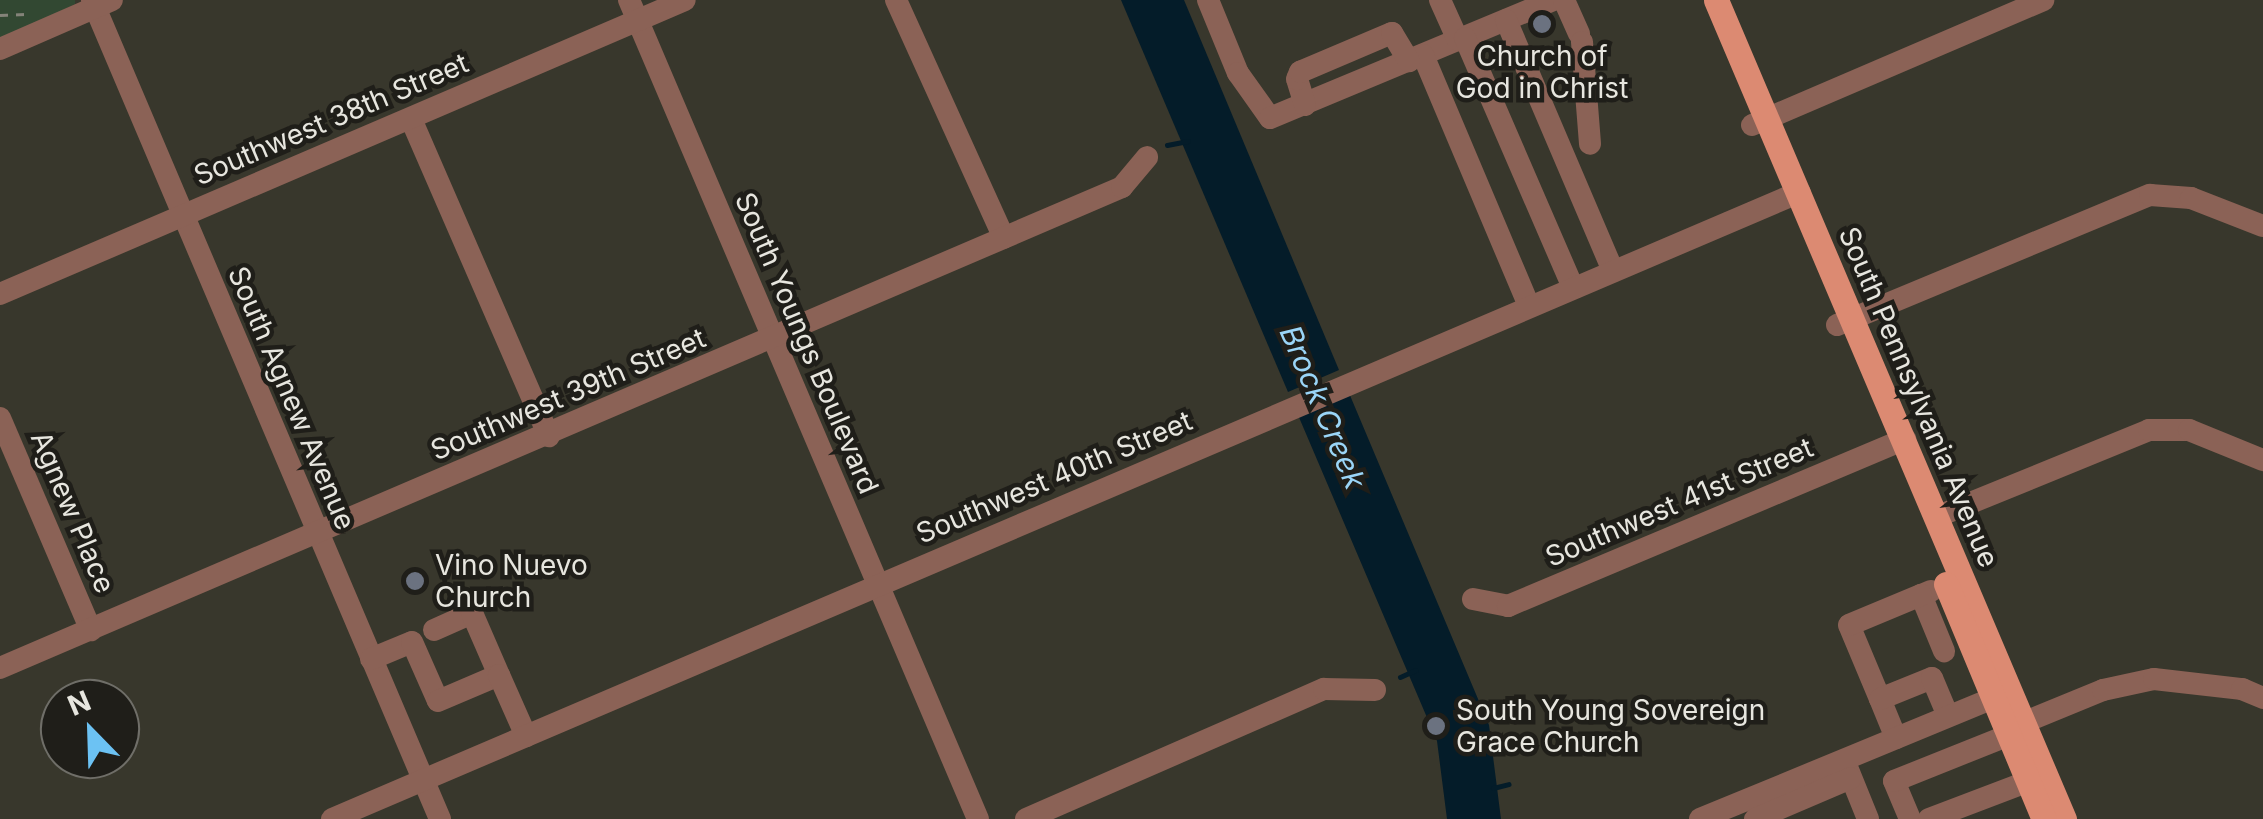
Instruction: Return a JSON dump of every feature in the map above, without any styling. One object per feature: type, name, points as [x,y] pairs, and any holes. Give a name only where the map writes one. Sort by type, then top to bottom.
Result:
[{"type":"main road","name":"South Pennsylvania Avenue","points":[[1698,0],[1760,122],[1897,443],[1969,640],[1994,698],[2017,728],[2029,780],[2044,819]]},
{"type":"main road","name":"South Pennsylvania Avenue","points":[[1716,0],[1760,122]]},
{"type":"main road","name":"South Pennsylvania Avenue","points":[[1897,443],[1936,518],[2017,728],[2064,819]]},
{"type":"street","name":"Southwest 38th Street","points":[[0,294],[411,119],[632,10],[685,0]]},
{"type":"street","points":[[896,0],[1004,238]]},
{"type":"street","points":[[1208,0],[1238,73],[1270,118],[1554,0]]},
{"type":"street","points":[[1440,0],[1573,288]]},
{"type":"street","points":[[1563,154],[1597,141],[1581,38],[1564,0]]},
{"type":"street","points":[[1760,122],[2044,0]]},
{"type":"street","points":[[0,49],[100,2]]},
{"type":"street","name":"South Agnew Avenue","points":[[100,2],[182,216],[440,819]]},
{"type":"street","name":"South Youngs Boulevard","points":[[632,10],[978,819]]},
{"type":"street","points":[[1506,20],[1613,271]]},
{"type":"street","points":[[1305,105],[1296,79],[1300,72],[1392,33],[1416,58],[1530,306]]},
{"type":"street","points":[[1346,52],[1358,82]]},
{"type":"street","points":[[411,119],[549,436]]},
{"type":"street","name":"Southwest 39th Street","points":[[0,668],[1122,188],[1146,157]]},
{"type":"street","name":"Southwest 40th Street","points":[[332,819],[1792,195]]},
{"type":"street","points":[[1845,321],[2150,195],[2191,198],[2263,226]]},
{"type":"street","name":"Agnew Place","points":[[0,418],[91,630]]},
{"type":"street","points":[[1936,518],[2149,430],[2189,430],[2263,460]]},
{"type":"street","name":"Southwest 41st Street","points":[[1474,598],[1508,606],[1897,443]]},
{"type":"street","points":[[1910,819],[1894,781],[1880,700],[1849,625],[1946,584]]},
{"type":"street","points":[[1921,595],[1944,651]]},
{"type":"street","points":[[371,658],[472,613],[526,736]]},
{"type":"street","points":[[423,636],[438,700],[499,675]]},
{"type":"street","points":[[1880,700],[1932,678],[1944,651],[1969,640]]},
{"type":"street","points":[[1932,678],[1948,716]]},
{"type":"street","points":[[1894,781],[2103,690],[2154,679],[2222,686],[2263,698]]},
{"type":"street","points":[[1026,819],[1324,689],[1374,690]]},
{"type":"street","points":[[1755,819],[1847,769],[1887,741],[1994,698]]},
{"type":"street","points":[[1700,819],[1847,769]]},
{"type":"street","points":[[1847,769],[1868,819]]},
{"type":"street","points":[[1929,819],[2029,780]]},
{"type":"path","points":[[0,15],[31,14]]},
{"type":"green space","points":[[0,0],[75,0],[75,4],[0,42]]},
{"type":"water","name":"Brock Creek","points":[[1121,0],[1184,0],[1339,370],[1288,392]]},
{"type":"water","name":"Brock Creek","points":[[1349,393],[1489,725],[1501,819],[1447,819],[1437,741],[1298,415]]},
{"type":"waterway","points":[[1167,145],[1188,141]]},
{"type":"waterway","points":[[1400,677],[1416,670]]},
{"type":"waterway","points":[[1493,788],[1509,784]]},
{"type":"place","name":"Church of God in Christ","points":[[1542,24]]},
{"type":"place","name":"Vino Nuevo Church","points":[[415,581]]},
{"type":"place","name":"South Young Sovereign Grace Church","points":[[1436,726]]}]
